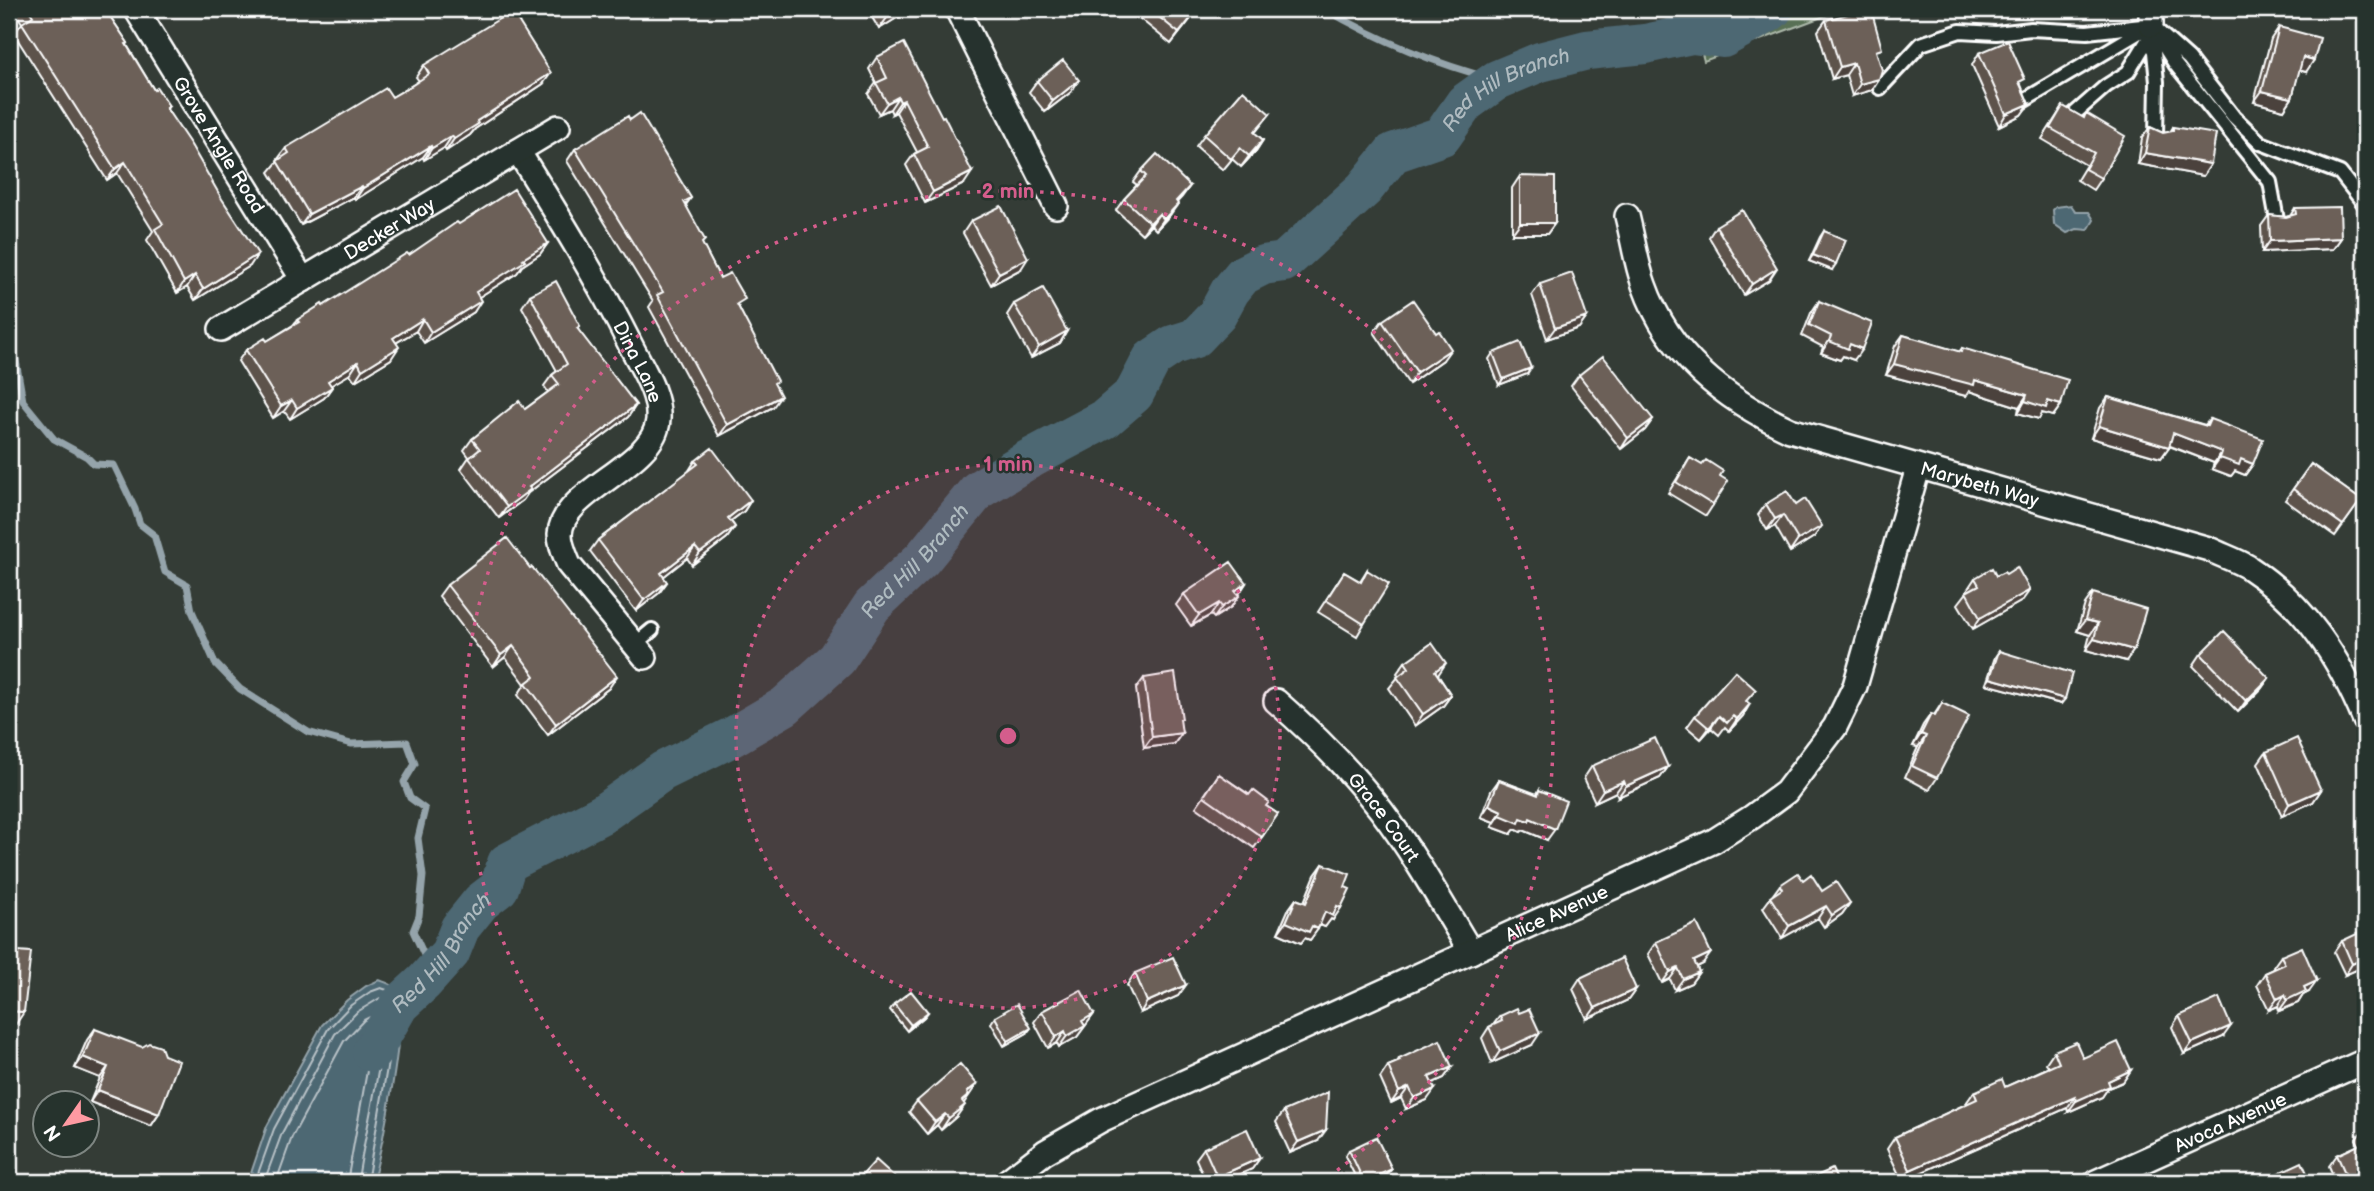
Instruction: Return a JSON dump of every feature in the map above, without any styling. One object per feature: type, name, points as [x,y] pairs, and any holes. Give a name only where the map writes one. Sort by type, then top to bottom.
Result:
[{"type":"street","name":"Grove Angle Road","points":[[136,9],[303,280]]},
{"type":"street","points":[[957,9],[1056,205]]},
{"type":"street","name":"Decker Way","points":[[220,329],[558,127]]},
{"type":"street","name":"Dina Lane","points":[[518,151],[599,283],[653,390],[659,419],[647,447],[578,503],[565,517],[560,533],[562,549],[569,565],[644,644]]},
{"type":"street","name":"Marybeth Way","points":[[1627,216],[1644,285],[1663,327],[1690,361],[1720,389],[1753,412],[1790,430],[2208,549],[2246,566],[2278,590],[2307,619],[2333,653],[2351,685],[2365,720]]},
{"type":"street","name":"Alice Avenue","points":[[1006,1182],[1045,1152],[1101,1119],[1714,841],[1786,792],[1835,727],[1855,686],[1918,468]]},
{"type":"street","name":"Grace Court","points":[[1276,701],[1317,737],[1382,811],[1418,863],[1471,952]]},
{"type":"street","name":"Avoca Avenue","points":[[2096,1182],[2365,1061]]},
{"type":"lane","points":[[1880,88],[1921,44],[1959,31],[1996,33],[2031,29],[2087,32],[2151,17]]},
{"type":"lane","points":[[2023,101],[2151,17]]},
{"type":"lane","points":[[2073,115],[2106,86],[2128,72],[2147,41],[2151,17]]},
{"type":"lane","points":[[2151,17],[2157,82],[2156,136]]},
{"type":"lane","points":[[2151,17],[2189,59],[2234,117],[2261,143],[2340,173],[2365,205]]},
{"type":"lane","points":[[2151,17],[2175,64],[2270,182],[2277,220]]},
{"type":"green space","points":[[1690,9],[1843,9],[1704,61]]},
{"type":"water","points":[[2071,205],[2076,212],[2089,212],[2094,220],[2088,230],[2077,229],[2067,233],[2054,224],[2053,210]]},
{"type":"water","points":[[379,980],[396,989],[400,1006],[397,1055],[373,1182],[248,1182],[267,1126],[322,1025],[347,1000]]},
{"type":"building","points":[[28,9],[105,9],[154,90],[157,88],[169,106],[166,108],[258,254],[203,289],[195,275],[184,282],[155,229],[163,224],[125,162],[115,169],[22,23],[33,16]]},
{"type":"building","points":[[881,9],[902,9],[887,18]]},
{"type":"building","points":[[1149,9],[1198,9],[1179,33]]},
{"type":"building","points":[[1871,9],[1882,49],[1876,51],[1882,70],[1879,79],[1860,84],[1854,63],[1840,67],[1826,20]]},
{"type":"building","points":[[512,11],[551,73],[454,139],[452,136],[432,148],[431,146],[363,188],[362,186],[309,214],[277,161],[289,153],[286,148],[386,88],[392,97],[411,86],[429,74],[424,65]]},
{"type":"building","points":[[2279,27],[2320,38],[2314,60],[2303,57],[2292,98],[2262,91]]},
{"type":"building","points":[[2008,41],[2025,79],[2019,82],[2029,104],[2006,114],[1979,53]]},
{"type":"building","points":[[904,43],[972,172],[933,192],[914,154],[928,147],[904,100],[900,102],[898,97],[887,103],[876,83],[887,78],[877,57]]},
{"type":"building","points":[[1063,60],[1079,80],[1053,101],[1037,81]]},
{"type":"building","points":[[1243,90],[1270,114],[1254,132],[1263,140],[1249,156],[1240,148],[1231,159],[1204,135]]},
{"type":"building","points":[[2063,106],[2084,118],[2086,113],[2125,136],[2101,178],[2085,169],[2094,153],[2050,128]]},
{"type":"building","points":[[640,113],[691,198],[684,202],[705,240],[702,243],[720,278],[730,273],[745,299],[737,304],[777,381],[774,383],[781,396],[727,425],[657,295],[663,292],[575,149],[628,116],[630,120]]},
{"type":"building","points":[[2150,127],[2163,133],[2173,131],[2173,127],[2216,134],[2211,164],[2145,153]]},
{"type":"building","points":[[1157,154],[1190,186],[1164,219],[1159,214],[1150,223],[1124,199],[1146,176],[1141,171]]},
{"type":"building","points":[[1520,176],[1555,177],[1555,223],[1520,223]]},
{"type":"building","points":[[514,189],[548,243],[476,292],[481,301],[431,332],[423,319],[393,338],[399,347],[362,370],[358,362],[328,381],[332,387],[297,408],[292,400],[281,406],[246,350],[299,322],[297,320],[322,304],[323,306],[407,253],[409,255],[457,222],[459,224]]},
{"type":"building","points":[[1001,206],[1028,258],[999,273],[971,221]]},
{"type":"building","points":[[2340,207],[2341,238],[2270,241],[2269,215],[2286,217],[2296,214],[2295,208]]},
{"type":"building","points":[[1742,210],[1777,268],[1752,284],[1716,226]]},
{"type":"building","points":[[1824,231],[1846,240],[1836,264],[1813,255]]},
{"type":"building","points":[[1572,273],[1587,317],[1555,328],[1540,284]]},
{"type":"building","points":[[556,281],[580,326],[577,328],[636,405],[507,507],[469,458],[480,449],[472,439],[519,401],[525,409],[559,384],[552,375],[567,364],[530,295]]},
{"type":"building","points":[[1043,288],[1067,331],[1039,347],[1014,304]]},
{"type":"building","points":[[1413,300],[1451,349],[1417,372],[1382,321]]},
{"type":"building","points":[[1819,301],[1872,323],[1862,349],[1850,344],[1848,349],[1829,341],[1831,336],[1809,325]]},
{"type":"building","points":[[1903,335],[1961,352],[1962,348],[2068,380],[2061,405],[2048,401],[2046,408],[2025,401],[2027,395],[1975,380],[1974,385],[1894,364]]},
{"type":"building","points":[[1520,342],[1531,368],[1503,379],[1493,353]]},
{"type":"building","points":[[1603,356],[1653,419],[1628,438],[1579,375]]},
{"type":"building","points":[[2108,397],[2207,426],[2210,419],[2263,439],[2253,464],[2241,459],[2239,465],[2220,458],[2222,452],[2173,433],[2169,447],[2099,426]]},
{"type":"building","points":[[712,448],[751,500],[728,518],[735,527],[700,553],[695,547],[661,573],[667,582],[644,600],[598,540],[698,464],[695,461]]},
{"type":"building","points":[[1690,458],[1702,465],[1706,460],[1723,471],[1720,476],[1728,481],[1713,505],[1676,482]]},
{"type":"building","points":[[2311,464],[2361,500],[2343,525],[2293,489]]},
{"type":"building","points":[[1787,491],[1796,505],[1805,499],[1822,526],[1798,540],[1783,515],[1775,519],[1766,504]]},
{"type":"building","points":[[507,538],[617,676],[556,724],[526,683],[535,676],[513,646],[501,655],[447,585]]},
{"type":"building","points":[[1231,562],[1246,583],[1235,591],[1239,596],[1222,607],[1219,603],[1199,615],[1184,594]]},
{"type":"building","points":[[2017,567],[2030,590],[1980,618],[1966,592],[1979,585],[1975,578],[1992,568],[1996,576],[2004,572],[2006,574]]},
{"type":"building","points":[[1367,570],[1389,584],[1364,624],[1326,600],[1344,572],[1361,582]]},
{"type":"building","points":[[2093,593],[2146,609],[2134,650],[2094,639],[2098,623],[2085,620]]},
{"type":"building","points":[[2224,631],[2269,678],[2246,701],[2201,654]]},
{"type":"building","points":[[1432,643],[1446,663],[1435,671],[1451,695],[1423,714],[1397,677],[1409,668],[1405,662]]},
{"type":"building","points":[[1999,651],[2072,673],[2065,699],[1990,678]]},
{"type":"building","points":[[1735,671],[1756,690],[1746,701],[1750,704],[1737,719],[1733,716],[1727,723],[1719,716],[1709,728],[1695,716]]},
{"type":"building","points":[[1175,673],[1182,733],[1152,737],[1144,678]]},
{"type":"building","points":[[1942,703],[1969,716],[1937,778],[1912,766],[1926,736],[1921,734],[1931,714],[1935,716]]},
{"type":"building","points":[[1655,738],[1668,767],[1626,786],[1624,781],[1603,790],[1592,766]]},
{"type":"building","points":[[2297,738],[2321,790],[2289,804],[2266,752]]},
{"type":"building","points":[[1219,774],[1249,795],[1253,790],[1269,802],[1266,806],[1278,814],[1262,837],[1204,796]]},
{"type":"building","points":[[1499,780],[1538,795],[1539,790],[1566,801],[1555,829],[1530,818],[1529,821],[1521,818],[1519,823],[1500,815],[1502,811],[1489,805]]},
{"type":"building","points":[[1323,864],[1350,874],[1345,887],[1350,889],[1341,908],[1337,906],[1333,916],[1325,912],[1318,929],[1312,926],[1309,932],[1286,922],[1296,899],[1306,903]]},
{"type":"building","points":[[1798,873],[1803,880],[1811,874],[1822,891],[1836,882],[1850,903],[1832,915],[1826,906],[1789,926],[1770,897],[1782,889],[1780,885]]},
{"type":"building","points":[[1697,923],[1711,953],[1694,961],[1699,972],[1683,979],[1678,968],[1670,972],[1656,942]]},
{"type":"building","points":[[2365,930],[2365,958],[2352,964],[2342,941]]},
{"type":"building","points":[[9,938],[17,951],[31,952],[24,1012],[9,1011]]},
{"type":"building","points":[[2302,947],[2317,981],[2304,987],[2306,991],[2287,1000],[2285,995],[2277,999],[2265,973],[2285,964],[2281,956]]},
{"type":"building","points":[[1173,957],[1186,985],[1147,1002],[1135,973]]},
{"type":"building","points":[[1622,958],[1636,989],[1595,1008],[1580,978]]},
{"type":"building","points":[[1081,990],[1094,1014],[1082,1021],[1085,1026],[1067,1036],[1065,1031],[1056,1037],[1042,1011]]},
{"type":"building","points":[[911,991],[928,1012],[911,1025],[894,1004]]},
{"type":"building","points":[[2219,998],[2231,1026],[2192,1043],[2179,1016]]},
{"type":"building","points":[[1017,1004],[1031,1028],[1008,1041],[995,1017]]},
{"type":"building","points":[[1517,1008],[1519,1013],[1529,1009],[1540,1033],[1500,1051],[1489,1027],[1502,1021],[1500,1016]]},
{"type":"building","points":[[95,1029],[142,1047],[149,1043],[161,1047],[164,1055],[179,1061],[159,1114],[98,1090],[108,1067],[83,1057]]},
{"type":"building","points":[[1440,1040],[1452,1067],[1429,1077],[1435,1089],[1414,1098],[1409,1087],[1399,1092],[1388,1066]]},
{"type":"building","points":[[2076,1042],[2083,1058],[2118,1042],[2131,1070],[2108,1081],[2110,1086],[2076,1101],[2075,1097],[1910,1170],[1895,1137],[1977,1099],[1974,1092],[2002,1079],[2005,1087],[2059,1063],[2054,1051]]},
{"type":"building","points":[[960,1064],[977,1084],[967,1092],[969,1095],[962,1101],[965,1105],[949,1118],[945,1114],[935,1122],[917,1101]]},
{"type":"building","points":[[1328,1092],[1326,1130],[1298,1142],[1284,1111]]},
{"type":"building","points":[[1247,1129],[1260,1158],[1217,1177],[1204,1148]]},
{"type":"building","points":[[1376,1137],[1392,1169],[1364,1182],[1349,1150]]},
{"type":"building","points":[[2365,1142],[2365,1182],[2349,1182],[2337,1155]]},
{"type":"building","points":[[876,1160],[897,1179],[894,1182],[856,1182]]},
{"type":"building","points":[[2302,1162],[2311,1182],[2263,1180]]},
{"type":"building","points":[[1832,1169],[1838,1182],[1803,1182]]},
{"type":"waterway","points":[[1325,9],[1409,50],[1452,67],[1497,80]]},
{"type":"waterway","name":"Red Hill Branch","points":[[372,1052],[399,1005],[450,953],[460,928],[481,902],[499,888],[507,863],[602,814],[663,771],[732,737],[785,706],[837,659],[872,606],[922,559],[978,490],[1105,419],[1134,394],[1152,359],[1173,345],[1195,338],[1217,315],[1230,291],[1243,275],[1263,265],[1284,262],[1364,189],[1393,153],[1442,136],[1465,103],[1497,80],[1540,62],[1587,50],[1645,44],[1692,34],[1723,38],[1773,9]]},
{"type":"waterway","points":[[9,320],[23,401],[54,439],[87,457],[94,464],[114,465],[140,524],[154,535],[165,572],[187,585],[192,611],[215,663],[240,689],[308,732],[351,744],[407,742],[415,764],[404,782],[410,798],[425,809],[418,838],[423,876],[419,916],[413,931],[425,957],[421,963],[424,982]]}]
